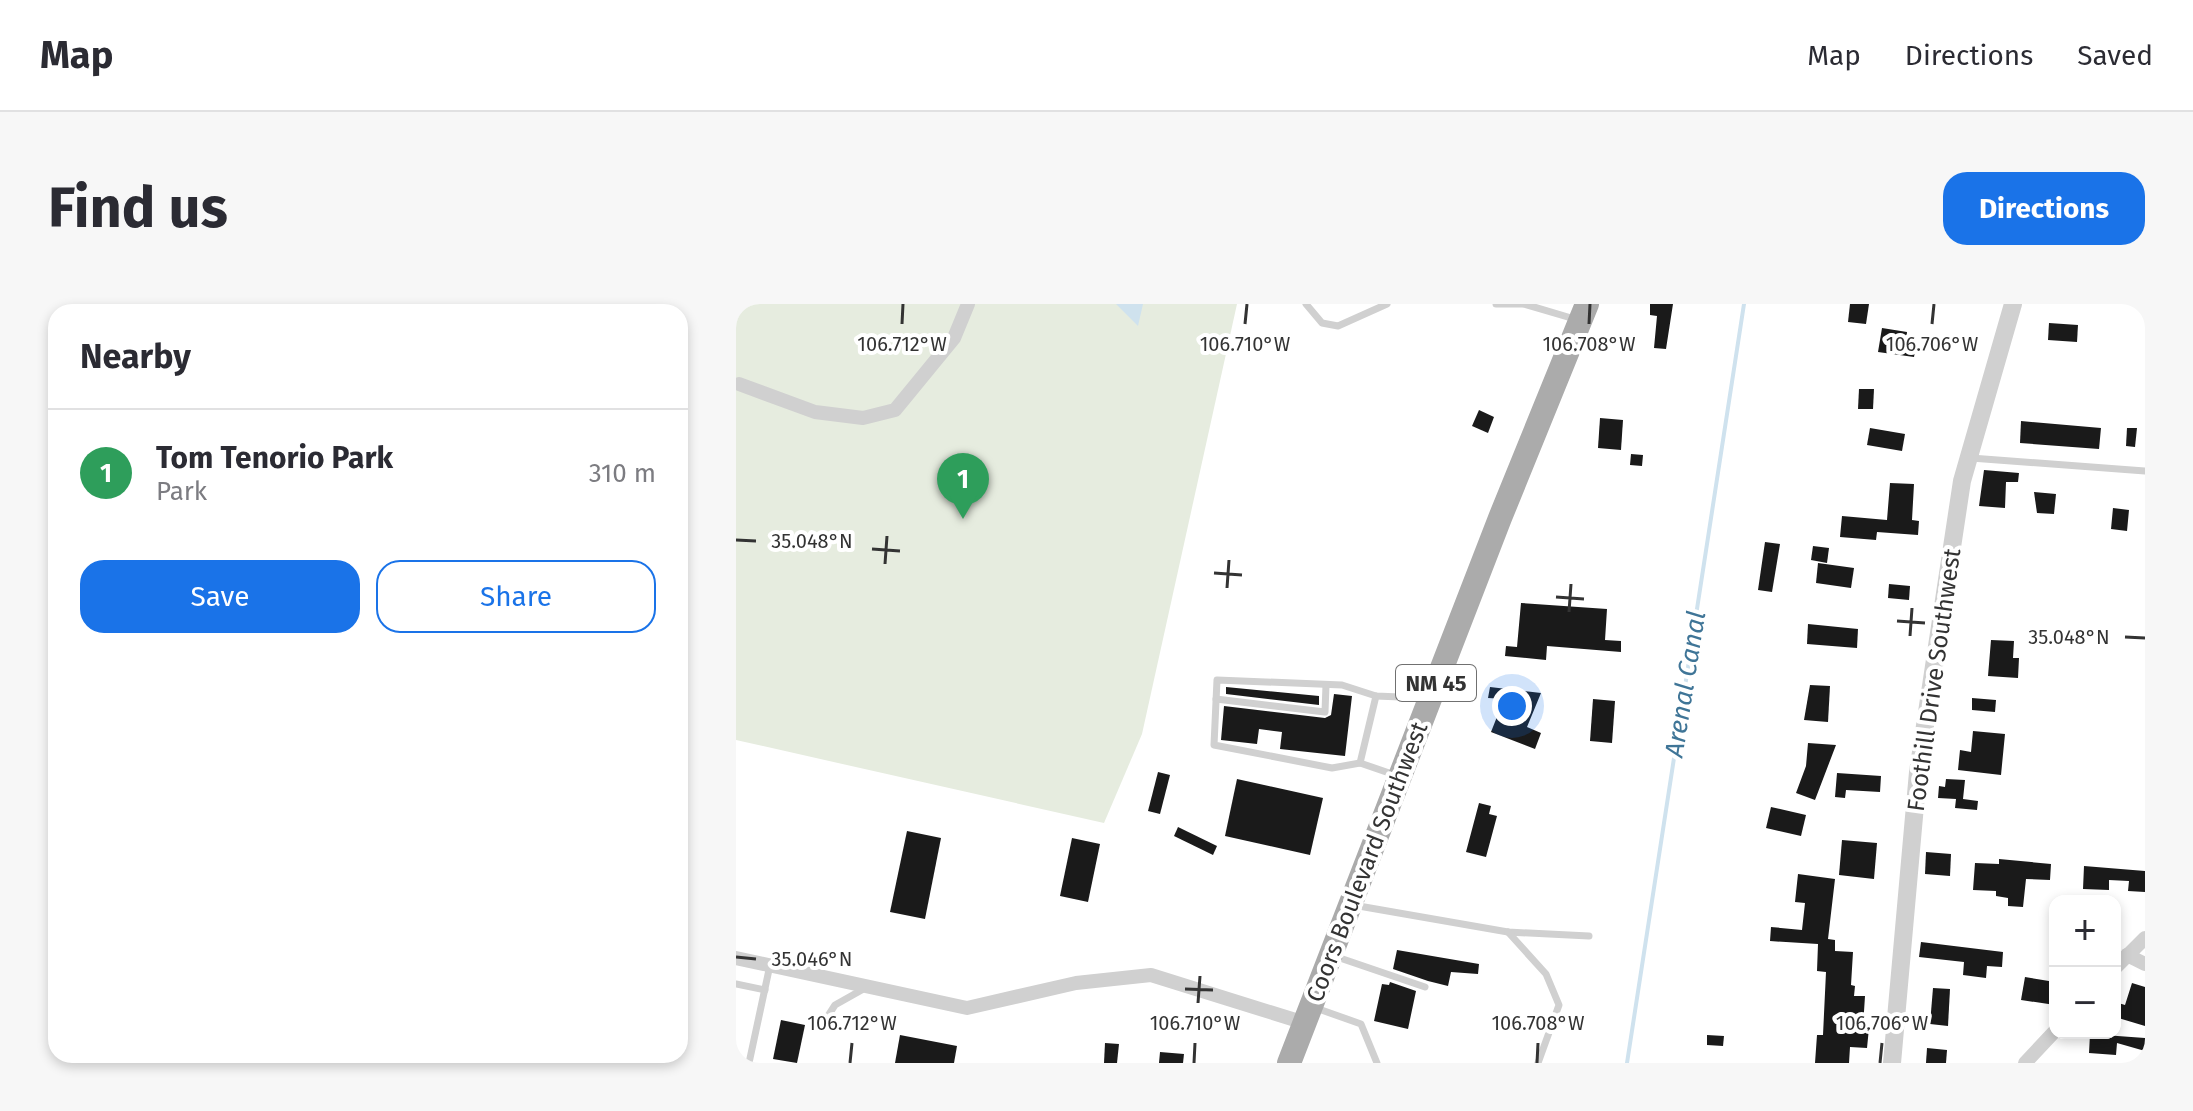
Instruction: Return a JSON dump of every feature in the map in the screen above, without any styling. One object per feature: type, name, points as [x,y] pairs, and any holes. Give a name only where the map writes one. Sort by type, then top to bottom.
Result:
[{"type":"main road","name":"Coors Boulevard Southwest","points":[[1289,1063],[1584,312]]},
{"type":"street","points":[[739,384],[815,412],[863,418],[895,410],[954,338],[968,304]]},
{"type":"street","name":"Foothill Drive Southwest","points":[[1892,1063],[1918,772],[1968,458],[2013,304]]},
{"type":"street","points":[[2116,967],[2145,938]]},
{"type":"street","points":[[2127,955],[2145,964]]},
{"type":"street","points":[[736,958],[967,1008],[1076,983],[1151,975],[1308,1014]]},
{"type":"street","points":[[2025,1063],[2049,1037]]},
{"type":"lane","points":[[1306,304],[1322,323],[1338,326],[1387,304]]},
{"type":"lane","points":[[1496,304],[1524,304],[1584,312]]},
{"type":"lane","points":[[1968,458],[2145,471]]},
{"type":"lane","points":[[1400,777],[1360,763],[1332,768],[1214,745],[1217,680],[1342,685],[1376,696],[1430,698]]},
{"type":"lane","points":[[1216,699],[1325,712],[1326,685]]},
{"type":"lane","points":[[1360,763],[1376,696]]},
{"type":"lane","points":[[1351,905],[1508,932],[1589,936]]},
{"type":"lane","points":[[1508,932],[1546,974],[1559,1005],[1538,1063]]},
{"type":"lane","points":[[1332,955],[1425,987]]},
{"type":"lane","points":[[749,1063],[770,965]]},
{"type":"lane","points":[[736,984],[765,990]]},
{"type":"lane","points":[[826,1019],[835,1005],[869,986]]},
{"type":"lane","points":[[1308,1014],[1361,1024],[1377,1063]]},
{"type":"shaded area","points":[[736,304],[1237,304],[1142,734],[1104,823],[736,740]]},
{"type":"water","points":[[1116,304],[1143,304],[1138,326]]},
{"type":"building","points":[[1650,304],[1673,304],[1666,349],[1654,348],[1657,316],[1650,315]]},
{"type":"building","points":[[1850,304],[1869,304],[1866,324],[1848,322]]},
{"type":"building","points":[[2049,323],[2078,325],[2077,342],[2048,340]]},
{"type":"building","points":[[1882,328],[1907,332],[1906,344],[1916,346],[1914,357],[1878,352]]},
{"type":"building","points":[[1859,389],[1874,389],[1873,409],[1858,409]]},
{"type":"building","points":[[1479,410],[1494,417],[1488,433],[1472,426]]},
{"type":"building","points":[[1600,418],[1623,420],[1621,450],[1598,448]]},
{"type":"building","points":[[2021,421],[2101,428],[2099,449],[2020,443]]},
{"type":"building","points":[[1870,428],[1905,434],[1902,451],[1867,445]]},
{"type":"building","points":[[2127,428],[2137,428],[2135,447],[2126,446]]},
{"type":"building","points":[[1631,454],[1643,455],[1642,466],[1630,465]]},
{"type":"building","points":[[1984,470],[2019,473],[2018,482],[2006,482],[2005,508],[1979,506]]},
{"type":"building","points":[[1890,483],[1914,484],[1912,520],[1919,521],[1918,535],[1877,532],[1876,540],[1840,537],[1842,516],[1887,520]]},
{"type":"building","points":[[2034,492],[2056,494],[2054,514],[2037,513]]},
{"type":"building","points":[[2113,508],[2129,510],[2127,531],[2111,529]]},
{"type":"building","points":[[1765,542],[1780,544],[1772,592],[1758,590]]},
{"type":"building","points":[[1813,546],[1829,548],[1827,563],[1811,560]]},
{"type":"building","points":[[1818,563],[1854,568],[1851,588],[1816,583]]},
{"type":"building","points":[[1889,584],[1910,586],[1909,600],[1888,598]]},
{"type":"building","points":[[1521,603],[1607,609],[1605,640],[1621,641],[1621,652],[1547,646],[1546,660],[1505,656],[1506,646],[1517,647]]},
{"type":"building","points":[[1808,624],[1858,629],[1857,648],[1807,644]]},
{"type":"building","points":[[1991,640],[2014,641],[2013,658],[2019,658],[2018,678],[1988,676]]},
{"type":"building","points":[[1810,685],[1830,686],[1828,722],[1804,720]]},
{"type":"building","points":[[1226,687],[1319,696],[1319,705],[1226,694]]},
{"type":"building","points":[[1490,687],[1541,693],[1527,727],[1541,733],[1535,749],[1491,732],[1504,699],[1488,698]]},
{"type":"building","points":[[1334,694],[1352,696],[1345,756],[1280,749],[1282,732],[1259,729],[1257,744],[1221,740],[1224,706],[1325,718],[1331,715]]},
{"type":"building","points":[[1972,698],[1996,700],[1995,712],[1972,710]]},
{"type":"building","points":[[1593,699],[1615,701],[1612,743],[1590,741]]},
{"type":"building","points":[[1973,731],[2005,734],[2001,775],[1958,770],[1960,750],[1971,752]]},
{"type":"building","points":[[1808,743],[1836,745],[1815,800],[1796,793],[1806,766]]},
{"type":"building","points":[[1158,772],[1170,775],[1160,814],[1148,811]]},
{"type":"building","points":[[1837,773],[1881,776],[1880,792],[1846,790],[1845,798],[1835,797]]},
{"type":"building","points":[[1237,779],[1323,798],[1310,855],[1225,836]]},
{"type":"building","points":[[1946,779],[1965,780],[1963,799],[1978,801],[1977,810],[1955,808],[1956,799],[1938,798],[1939,786],[1945,787]]},
{"type":"building","points":[[1479,803],[1491,806],[1489,814],[1497,816],[1486,857],[1466,852]]},
{"type":"building","points":[[1771,807],[1806,815],[1801,836],[1766,828]]},
{"type":"building","points":[[1178,827],[1217,846],[1213,855],[1174,836]]},
{"type":"building","points":[[907,831],[941,838],[925,919],[890,912]]},
{"type":"building","points":[[1072,838],[1100,844],[1088,902],[1060,896]]},
{"type":"building","points":[[1842,840],[1877,843],[1874,879],[1839,875]]},
{"type":"building","points":[[1926,852],[1951,854],[1950,876],[1925,874]]},
{"type":"building","points":[[1999,859],[2051,864],[2050,880],[2026,879],[2023,907],[2008,906],[2008,898],[1996,896],[1996,891],[1973,890],[1975,863],[1999,864]]},
{"type":"building","points":[[2084,866],[2145,871],[2145,892],[2128,891],[2129,881],[2109,880],[2109,890],[2083,889]]},
{"type":"building","points":[[1798,874],[1835,879],[1828,939],[1835,940],[1835,951],[1853,952],[1851,985],[1855,986],[1854,996],[1865,996],[1863,1027],[1869,1028],[1867,1048],[1850,1047],[1849,1063],[1815,1063],[1817,1035],[1823,1035],[1826,972],[1817,971],[1818,944],[1770,941],[1771,927],[1802,930],[1805,903],[1795,902]]},
{"type":"building","points":[[1921,942],[2003,952],[2002,967],[1987,966],[1986,978],[1963,975],[1964,962],[1919,957]]},
{"type":"building","points":[[1397,950],[1479,964],[1478,974],[1451,972],[1448,986],[1428,981],[1393,969]]},
{"type":"building","points":[[2025,977],[2049,981],[2049,1004],[2021,1000]]},
{"type":"building","points":[[1390,982],[1416,991],[1408,1029],[1374,1021],[1382,984],[1389,985]]},
{"type":"building","points":[[2132,983],[2145,987],[2145,1026],[2121,1019],[2121,1004],[2125,1005]]},
{"type":"building","points":[[1933,988],[1950,989],[1948,1026],[1930,1024]]},
{"type":"building","points":[[781,1020],[805,1025],[797,1063],[773,1059]]},
{"type":"building","points":[[900,1035],[957,1046],[954,1063],[895,1063]]},
{"type":"building","points":[[1707,1035],[1724,1036],[1723,1046],[1707,1045]]},
{"type":"building","points":[[2145,1038],[2145,1051],[2117,1043],[2116,1055],[2089,1053],[2090,1039]]},
{"type":"building","points":[[1105,1043],[1119,1044],[1117,1063],[1104,1063]]},
{"type":"building","points":[[1927,1048],[1947,1050],[1946,1063],[1926,1063]]},
{"type":"building","points":[[1160,1052],[1184,1054],[1183,1063],[1159,1063]]},
{"type":"waterway","name":"Arenal Canal","points":[[1627,1063],[1744,304]]},
{"type":"place","name":"Tom Tenorio Park","points":[[963,519]]}]
